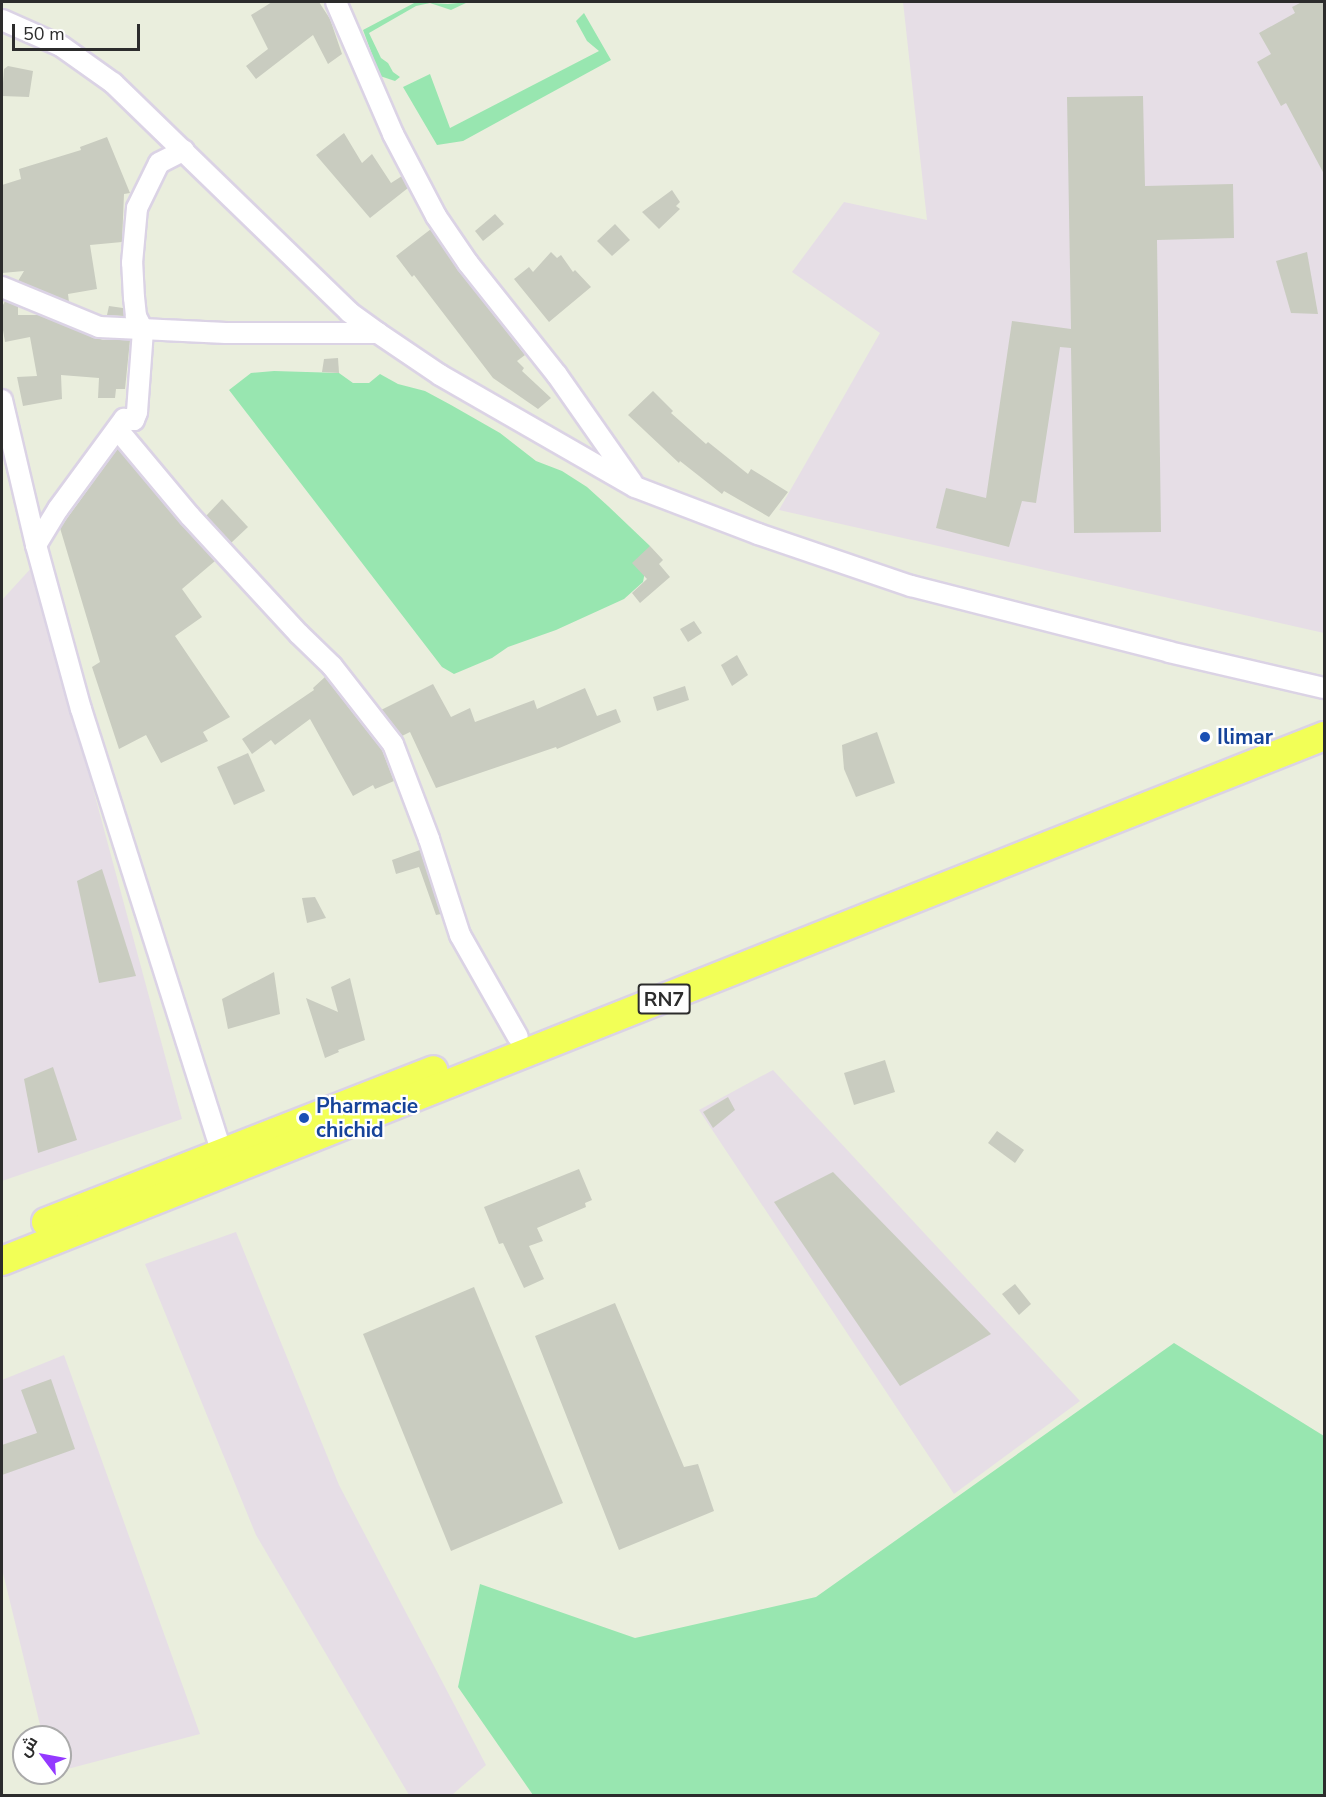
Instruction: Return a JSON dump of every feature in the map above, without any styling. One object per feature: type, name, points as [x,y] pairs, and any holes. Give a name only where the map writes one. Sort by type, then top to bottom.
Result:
[{"type":"highway","name":"RN7","points":[[2,1261],[225,1162],[518,1037],[1324,717]]},
{"type":"highway","name":"RN7","points":[[2,1240],[225,1162],[1324,736]]},
{"type":"street","points":[[336,2],[393,134],[436,216],[468,263],[557,375],[636,487]]},
{"type":"street","points":[[2,20],[60,46],[105,77],[184,150],[349,312],[440,375],[636,487],[758,534],[911,586],[1168,652],[1324,688]]},
{"type":"street","points":[[36,545],[58,509],[124,419],[134,420],[137,412],[143,330],[136,316],[134,298],[132,263],[136,208],[159,163],[184,150]]},
{"type":"street","points":[[2,287],[99,327],[143,330],[378,333]]},
{"type":"street","points":[[2,400],[6,434],[81,709],[225,1162]]},
{"type":"street","points":[[118,430],[198,525],[299,634],[332,666],[393,744],[429,839],[460,934],[518,1037]]},
{"type":"shaded area","points":[[903,2],[1324,2],[1324,633],[779,510],[880,333],[792,272],[844,202],[927,220]]},
{"type":"shaded area","points":[[33,566],[182,1119],[2,1181],[2,600]]},
{"type":"shaded area","points":[[773,1070],[1080,1401],[954,1494],[699,1110]]},
{"type":"shaded area","points":[[236,1232],[339,1485],[486,1765],[452,1795],[409,1795],[256,1535],[145,1264]]},
{"type":"shaded area","points":[[64,1355],[200,1734],[72,1768],[72,1725],[40,1725],[2,1569],[2,1380]]},
{"type":"green space","points":[[416,2],[448,4],[468,2],[451,10],[430,3],[416,6],[369,33],[381,58],[400,77],[395,81],[380,76],[363,30]]},
{"type":"green space","points":[[584,13],[611,60],[463,141],[437,145],[403,87],[430,74],[450,128],[599,51],[587,41],[576,21]]},
{"type":"green space","points":[[274,371],[339,373],[353,383],[369,383],[380,374],[398,384],[425,391],[500,433],[536,461],[562,471],[587,487],[650,546],[643,582],[624,599],[556,630],[508,647],[492,658],[454,674],[442,667],[229,390],[251,373]]},
{"type":"green space","points":[[1174,1343],[1324,1436],[1324,1795],[533,1795],[458,1687],[480,1584],[635,1638],[816,1597]]},
{"type":"building","points":[[272,2],[319,2],[330,19],[342,54],[328,64],[313,35],[256,79],[246,66],[268,49],[251,15]]},
{"type":"building","points":[[1302,2],[1324,2],[1324,174],[1286,103],[1281,106],[1257,62],[1271,54],[1259,33],[1295,13],[1292,7]]},
{"type":"building","points":[[8,66],[33,71],[29,97],[2,96],[4,69]]},
{"type":"building","points":[[1143,96],[1145,186],[1233,184],[1234,238],[1157,240],[1161,532],[1074,533],[1071,348],[1060,347],[1036,503],[1022,501],[1009,547],[936,528],[946,488],[986,498],[1012,321],[1071,329],[1067,97]]},
{"type":"building","points":[[344,133],[362,163],[372,154],[391,183],[402,176],[408,188],[370,218],[316,155]]},
{"type":"building","points":[[107,137],[130,193],[124,194],[122,242],[90,245],[97,289],[68,294],[69,302],[18,281],[24,271],[2,273],[2,185],[21,179],[19,169],[81,150],[80,147]]},
{"type":"building","points":[[672,190],[680,202],[676,206],[680,209],[659,229],[642,212]]},
{"type":"building","points":[[495,214],[504,224],[483,241],[475,231]]},
{"type":"building","points":[[615,224],[630,240],[612,256],[597,241]]},
{"type":"building","points":[[431,229],[459,270],[525,355],[517,361],[524,368],[522,371],[551,398],[538,409],[493,378],[414,275],[412,277],[396,256]]},
{"type":"building","points":[[551,252],[557,258],[561,255],[573,272],[575,270],[591,287],[549,322],[514,279],[529,267],[533,272]]},
{"type":"building","points":[[1307,252],[1318,314],[1291,313],[1276,261]]},
{"type":"building","points":[[5,301],[18,306],[18,315],[39,315],[103,340],[130,340],[125,389],[116,389],[115,398],[98,398],[99,378],[61,375],[62,399],[23,406],[17,377],[37,376],[30,337],[5,342],[2,307]]},
{"type":"building","points":[[109,306],[123,308],[124,316],[107,315]]},
{"type":"building","points":[[338,358],[339,373],[322,372],[324,359]]},
{"type":"building","points":[[653,391],[673,411],[671,413],[706,444],[708,442],[748,474],[751,469],[788,492],[769,517],[724,491],[722,494],[680,461],[679,463],[628,415]]},
{"type":"building","points":[[118,448],[215,561],[182,589],[202,617],[175,636],[230,717],[203,732],[208,741],[161,763],[146,735],[119,749],[92,667],[100,662],[60,528]]},
{"type":"building","points":[[222,499],[248,527],[231,543],[206,516]]},
{"type":"building","points":[[650,546],[663,560],[659,564],[670,577],[640,603],[632,593],[647,579],[632,563]]},
{"type":"building","points":[[694,621],[702,633],[688,642],[680,629]]},
{"type":"building","points":[[737,655],[748,675],[732,686],[721,665]]},
{"type":"building","points":[[325,677],[382,750],[394,781],[375,789],[373,785],[353,796],[310,719],[275,745],[271,740],[252,754],[242,739],[314,690],[313,688]]},
{"type":"building","points":[[433,684],[451,717],[470,708],[475,722],[534,700],[537,709],[585,688],[597,716],[616,709],[621,722],[557,749],[556,747],[436,788],[410,732],[402,736],[381,710]]},
{"type":"building","points":[[685,686],[689,700],[657,711],[653,697]]},
{"type":"building","points":[[877,732],[895,783],[856,797],[844,769],[842,745]]},
{"type":"building","points":[[248,753],[265,791],[234,805],[217,767]]},
{"type":"building","points":[[420,850],[441,914],[436,915],[419,867],[396,874],[392,860]]},
{"type":"building","points":[[102,869],[136,976],[99,983],[77,881]]},
{"type":"building","points":[[315,897],[326,918],[307,923],[302,898]]},
{"type":"building","points":[[274,972],[280,1014],[228,1029],[222,999]]},
{"type":"building","points":[[350,978],[365,1040],[338,1050],[339,1052],[325,1058],[306,998],[338,1012],[331,987]]},
{"type":"building","points":[[885,1060],[895,1092],[854,1105],[844,1073]]},
{"type":"building","points":[[53,1067],[77,1140],[38,1153],[24,1079]]},
{"type":"building","points":[[728,1097],[735,1110],[713,1128],[703,1112]]},
{"type":"building","points":[[997,1131],[1024,1150],[1015,1163],[988,1143]]},
{"type":"building","points":[[579,1169],[592,1200],[585,1203],[586,1207],[537,1228],[543,1241],[529,1246],[544,1279],[524,1288],[503,1243],[499,1244],[484,1207]]},
{"type":"building","points":[[833,1172],[991,1334],[900,1386],[774,1202]]},
{"type":"building","points":[[1015,1284],[1031,1304],[1019,1315],[1002,1294]]},
{"type":"building","points":[[474,1287],[563,1503],[451,1551],[363,1334]]},
{"type":"building","points":[[615,1303],[684,1467],[698,1464],[714,1511],[619,1550],[535,1336]]},
{"type":"building","points":[[51,1379],[75,1449],[2,1475],[2,1445],[37,1433],[21,1390]]},
{"type":"place","name":"Ilimar","points":[[1205,737]]},
{"type":"place","name":"Pharmacie chichid","points":[[304,1118]]}]
